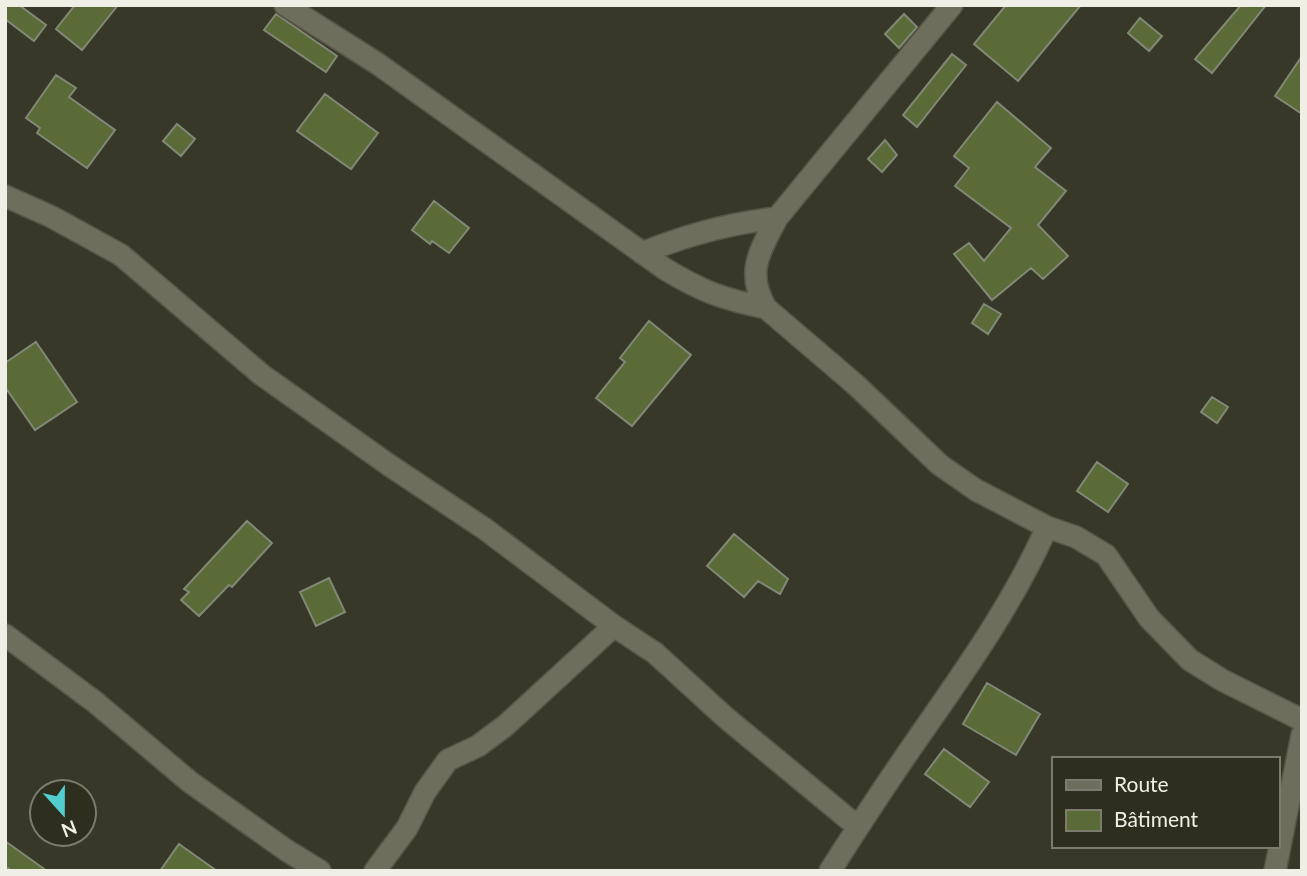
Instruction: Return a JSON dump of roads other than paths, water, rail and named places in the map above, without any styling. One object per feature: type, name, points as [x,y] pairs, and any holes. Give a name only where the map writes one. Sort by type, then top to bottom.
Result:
[{"type":"street","points":[[952,5],[777,218],[759,252],[754,272],[756,292],[766,308],[856,384],[940,465],[976,490],[1047,527],[1076,537],[1105,555],[1149,618],[1190,660],[1222,680],[1302,720]]},
{"type":"street","points":[[287,6],[378,64],[642,253],[696,287],[727,300],[766,308]]},
{"type":"street","points":[[5,196],[52,217],[121,256],[262,375],[389,466],[494,535],[614,626],[655,653],[725,716],[858,827]]},
{"type":"street","points":[[642,253],[677,239],[745,221],[777,218]]},
{"type":"street","points":[[830,871],[984,643],[1031,564],[1047,527]]},
{"type":"street","points":[[375,871],[407,828],[425,792],[448,760],[478,746],[505,726],[614,626]]},
{"type":"street","points":[[5,635],[95,702],[190,782],[320,871]]},
{"type":"street","points":[[1275,871],[1302,735]]}]
